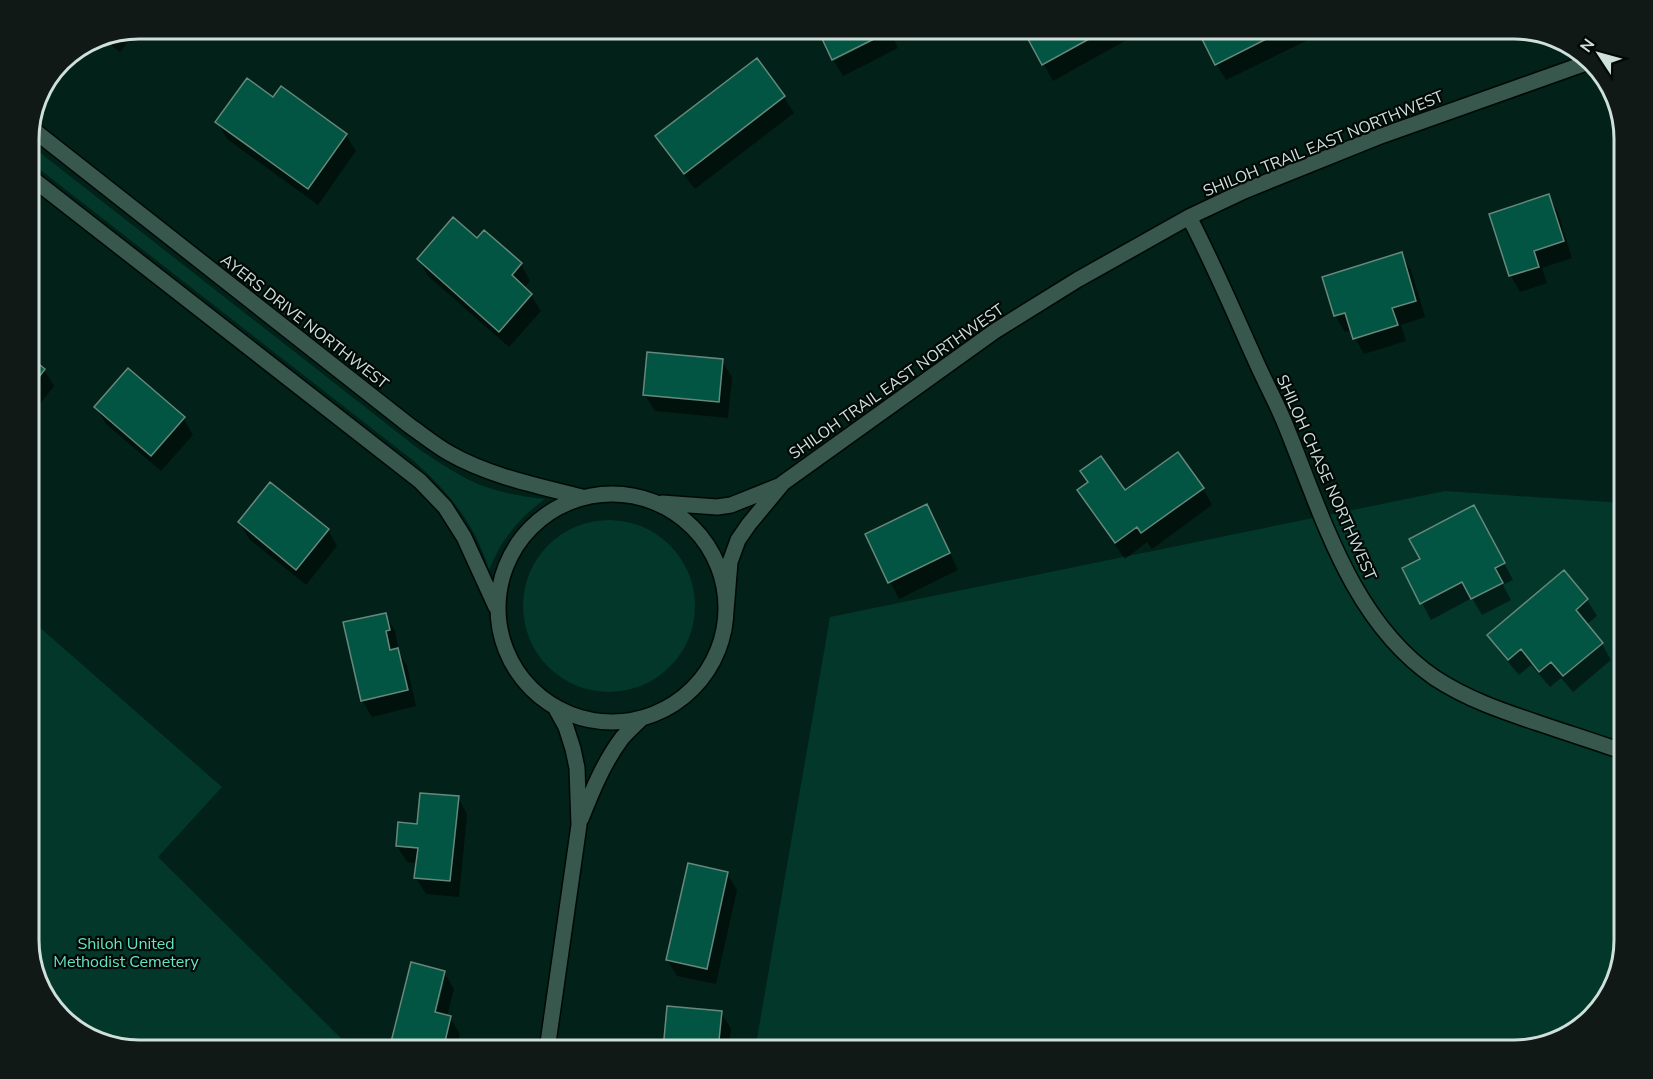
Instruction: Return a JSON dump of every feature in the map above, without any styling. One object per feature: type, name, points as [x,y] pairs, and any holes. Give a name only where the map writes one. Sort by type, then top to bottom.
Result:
[{"type":"street","name":"SHILOH TRAIL EAST NORTHWEST","points":[[656,502],[717,507],[731,505],[783,483],[995,331],[1077,280],[1190,217],[1244,191],[1378,137],[1569,69]]},
{"type":"street","name":"AYERS DRIVE NORTHWEST","points":[[39,134],[410,426],[448,453],[507,477],[582,497]]},
{"type":"street","points":[[39,184],[420,481],[445,507],[464,537],[499,612]]},
{"type":"street","name":"SHILOH CHASE NORTHWEST","points":[[1190,217],[1282,417],[1340,558],[1360,596],[1381,624],[1415,661],[1456,691],[1486,705],[1614,749]]},
{"type":"street","name":"SHILOH TRAIL EAST NORTHWEST","points":[[726,611],[730,562],[738,540],[783,483]]},
{"type":"street","points":[[607,494],[632,495],[656,502],[678,515],[697,531],[713,555],[723,582],[726,611],[721,639],[709,666],[692,689],[669,706],[642,718],[614,722],[585,719],[555,707],[529,687],[510,661],[499,631],[498,599],[505,567],[521,539],[538,520],[559,506],[582,497],[607,494]]},
{"type":"street","points":[[549,1040],[579,825],[577,768],[566,727],[555,707]]},
{"type":"street","points":[[579,825],[591,793],[611,755],[623,737],[642,718]]},
{"type":"green space","points":[[39,152],[420,450],[480,485],[510,494],[545,499],[512,530],[489,570],[469,524],[450,498],[415,462],[39,169]]},
{"type":"green space","points":[[1445,491],[1614,502],[1614,940],[1612,959],[1604,984],[1589,1006],[1570,1023],[1540,1037],[1514,1040],[757,1040],[830,617]]},
{"type":"green space","points":[[609,520],[626,521],[642,526],[657,534],[670,545],[681,558],[689,573],[694,589],[694,623],[689,639],[681,654],[670,667],[657,678],[642,686],[626,691],[609,692],[592,691],[576,686],[561,678],[548,667],[537,654],[529,639],[524,623],[523,606],[524,589],[529,573],[537,558],[548,545],[561,534],[576,526],[592,521]]},
{"type":"green space","name":"Shiloh United Methodist Cemetery","points":[[39,627],[222,787],[158,857],[343,1040],[126,1039],[95,1030],[68,1011],[60,1001],[52,990],[42,966],[39,946]]},
{"type":"building","points":[[822,39],[874,39],[832,60]]},
{"type":"building","points":[[1028,39],[1089,39],[1042,65]]},
{"type":"building","points":[[1202,39],[1266,39],[1215,65]]},
{"type":"building","points":[[757,58],[785,96],[684,174],[655,136]]},
{"type":"building","points":[[247,78],[273,97],[281,86],[347,134],[308,189],[215,122]]},
{"type":"building","points":[[1549,194],[1564,241],[1534,251],[1539,267],[1509,276],[1489,214]]},
{"type":"building","points":[[453,217],[477,238],[484,230],[522,263],[512,275],[532,294],[499,332],[417,259]]},
{"type":"building","points":[[1402,252],[1416,301],[1392,308],[1398,325],[1353,339],[1345,313],[1334,316],[1322,277]]},
{"type":"building","points":[[647,352],[723,359],[719,402],[643,395]]},
{"type":"building","points":[[39,364],[45,369],[39,377]]},
{"type":"building","points":[[128,368],[185,417],[151,456],[94,407]]},
{"type":"building","points":[[1178,452],[1204,488],[1141,533],[1137,527],[1115,543],[1077,490],[1088,482],[1080,471],[1101,456],[1125,490]]},
{"type":"building","points":[[270,482],[329,529],[296,570],[238,522]]},
{"type":"building","points":[[927,504],[950,553],[888,583],[865,534]]},
{"type":"building","points":[[1474,505],[1505,563],[1495,568],[1503,583],[1471,599],[1462,582],[1420,604],[1402,568],[1420,559],[1409,539]]},
{"type":"building","points":[[1564,570],[1588,599],[1576,610],[1603,643],[1563,676],[1551,662],[1539,672],[1521,649],[1508,660],[1487,635]]},
{"type":"building","points":[[386,613],[390,630],[386,631],[390,650],[398,648],[408,690],[361,701],[343,622]]},
{"type":"building","points":[[420,793],[459,796],[450,881],[414,878],[418,848],[396,846],[398,822],[417,824]]},
{"type":"building","points":[[688,863],[728,872],[707,969],[666,960]]},
{"type":"building","points":[[411,962],[445,971],[435,1012],[451,1016],[445,1040],[392,1040]]},
{"type":"building","points":[[667,1006],[722,1011],[719,1040],[664,1040]]}]
